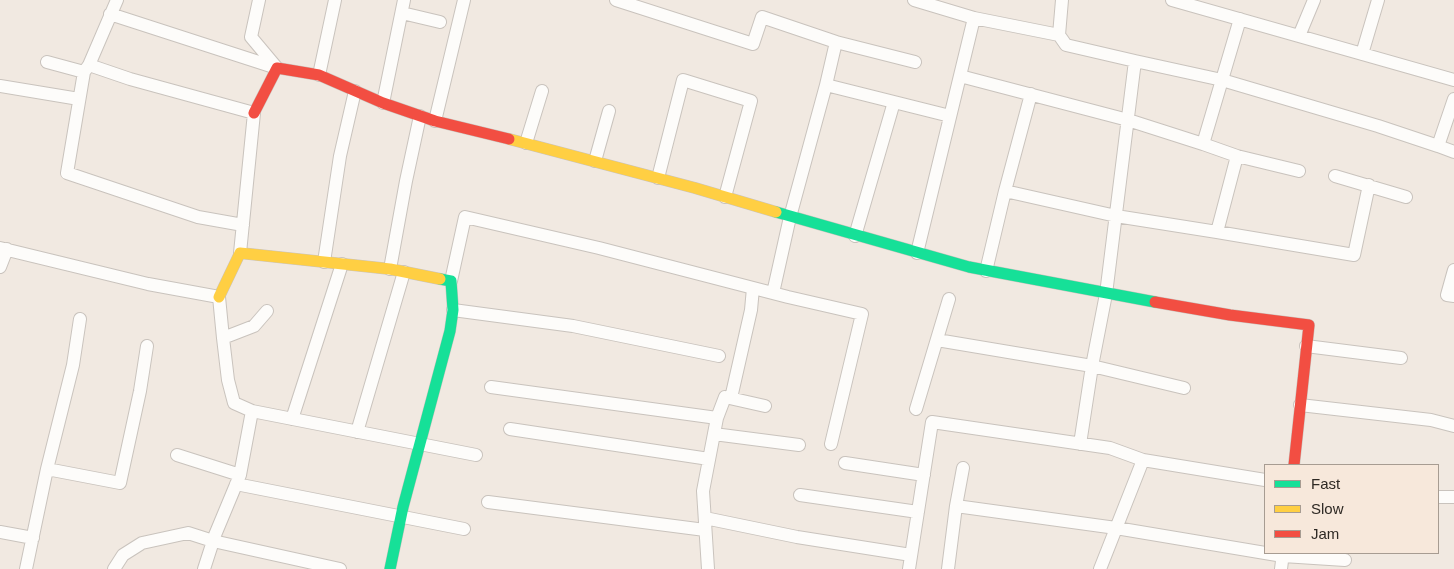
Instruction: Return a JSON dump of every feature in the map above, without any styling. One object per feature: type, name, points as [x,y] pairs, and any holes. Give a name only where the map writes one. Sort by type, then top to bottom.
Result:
[{"type":"street","points":[[116,0],[86,69],[67,173],[198,217],[243,225]]},
{"type":"street","points":[[258,0],[251,37],[276,68]]},
{"type":"street","points":[[319,75],[335,0]]},
{"type":"street","points":[[435,121],[464,0]]},
{"type":"street","points":[[616,0],[753,44],[762,17],[836,42],[915,62]]},
{"type":"street","points":[[914,0],[974,18],[1059,35]]},
{"type":"street","points":[[1062,0],[1059,35],[1066,45],[1222,80],[1378,126],[1454,152]]},
{"type":"street","points":[[1172,0],[1454,80]]},
{"type":"street","points":[[1299,36],[1314,0]]},
{"type":"street","points":[[1362,54],[1378,0]]},
{"type":"street","points":[[383,104],[403,6],[440,22]]},
{"type":"street","points":[[110,14],[276,68],[319,75],[383,104],[435,121],[658,178],[855,236],[986,271],[1230,315],[1309,325],[1294,464]]},
{"type":"street","points":[[917,253],[974,18]]},
{"type":"street","points":[[1203,144],[1240,19]]},
{"type":"street","points":[[773,293],[790,217],[836,42]]},
{"type":"street","points":[[1080,444],[1106,294],[1135,61]]},
{"type":"street","points":[[47,62],[130,79],[254,113]]},
{"type":"street","points":[[276,68],[254,113],[240,252],[219,296],[223,338],[234,403],[252,411],[476,455]]},
{"type":"street","points":[[960,76],[1128,120],[1237,156],[1299,171]]},
{"type":"street","points":[[658,178],[683,80],[751,101],[725,197]]},
{"type":"street","points":[[826,85],[950,116]]},
{"type":"street","points":[[0,86],[79,99]]},
{"type":"street","points":[[324,262],[340,156],[355,91]]},
{"type":"street","points":[[526,143],[542,91]]},
{"type":"street","points":[[986,271],[1031,94]]},
{"type":"street","points":[[1438,146],[1454,99]]},
{"type":"street","points":[[855,236],[894,102]]},
{"type":"street","points":[[595,161],[609,111]]},
{"type":"street","points":[[390,270],[420,116]]},
{"type":"street","points":[[1216,232],[1237,156]]},
{"type":"street","points":[[1335,176],[1406,196]]},
{"type":"street","points":[[1005,191],[1116,216],[1354,255],[1369,185]]},
{"type":"street","points":[[390,569],[401,517],[450,331],[453,310],[451,281],[465,217],[599,248],[862,314],[831,444]]},
{"type":"street","points":[[0,267],[4,248],[148,284],[219,296]]},
{"type":"street","points":[[240,252],[390,270],[451,281]]},
{"type":"street","points":[[292,419],[342,264]]},
{"type":"street","points":[[1454,270],[1448,295],[1454,296]]},
{"type":"street","points":[[357,432],[404,272]]},
{"type":"street","points":[[731,398],[751,310],[753,288]]},
{"type":"street","points":[[916,409],[949,299]]},
{"type":"street","points":[[453,310],[573,326],[719,356]]},
{"type":"street","points":[[223,338],[254,326],[267,311]]},
{"type":"street","points":[[26,569],[47,469],[73,365],[80,320]]},
{"type":"street","points":[[937,340],[1092,366],[1184,388]]},
{"type":"street","points":[[47,469],[120,483],[140,391],[147,346]]},
{"type":"street","points":[[1306,346],[1401,358]]},
{"type":"street","points":[[491,387],[717,418]]},
{"type":"street","points":[[708,569],[703,491],[717,418],[725,397],[765,406]]},
{"type":"street","points":[[1300,405],[1431,420],[1454,426]]},
{"type":"street","points":[[204,569],[213,541],[238,480],[252,411]]},
{"type":"street","points":[[908,569],[932,422],[1110,448],[1144,460],[1264,480]]},
{"type":"street","points":[[510,430],[709,459]]},
{"type":"street","points":[[714,434],[799,446]]},
{"type":"street","points":[[177,455],[238,480],[401,517],[464,529]]},
{"type":"street","points":[[1100,569],[1144,460]]},
{"type":"street","points":[[845,463],[924,475]]},
{"type":"street","points":[[951,568],[956,506],[963,468]]},
{"type":"street","points":[[800,495],[918,512]]},
{"type":"street","points":[[1439,496],[1454,497]]},
{"type":"street","points":[[488,502],[705,524],[911,555]]},
{"type":"street","points":[[956,506],[1116,528],[1282,559],[1345,560]]},
{"type":"street","points":[[0,532],[33,538]]},
{"type":"street","points":[[114,569],[123,556],[142,542],[188,533],[213,541],[340,569]]},
{"type":"traffic: fast","points":[[776,212],[969,267],[1155,302]]},
{"type":"traffic: fast","points":[[390,569],[403,507],[450,331],[453,310],[451,281],[440,279]]},
{"type":"traffic: slow","points":[[509,139],[695,188],[776,212]]},
{"type":"traffic: slow","points":[[219,297],[240,253],[390,269],[440,279]]},
{"type":"traffic: jam","points":[[254,113],[277,68],[319,75],[383,103],[435,121],[509,139]]},
{"type":"traffic: jam","points":[[1155,302],[1230,315],[1309,325],[1294,464]]}]
